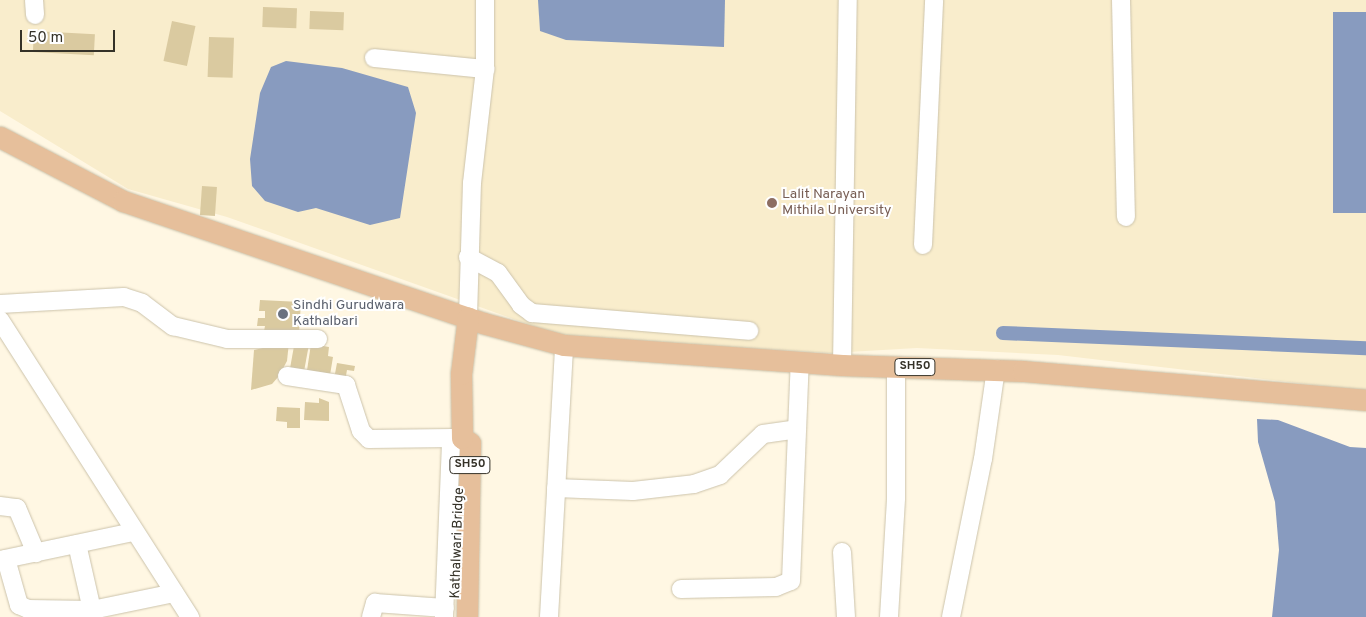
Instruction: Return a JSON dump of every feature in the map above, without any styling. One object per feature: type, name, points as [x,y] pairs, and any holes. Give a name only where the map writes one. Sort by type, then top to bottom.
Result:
[{"type":"main road","points":[[0,137],[123,201],[468,317]]},
{"type":"main road","name":"SH50","points":[[467,617],[470,443],[457,438],[462,358],[468,317],[564,346],[842,365],[996,370],[1366,400]]},
{"type":"main road","name":"Kathalwari Bridge","points":[[448,614],[457,438]]},
{"type":"street","points":[[468,317],[468,257],[472,183],[485,69],[485,0]]},
{"type":"street","points":[[842,365],[848,0]]},
{"type":"street","points":[[923,245],[934,0]]},
{"type":"street","points":[[1121,0],[1126,217]]},
{"type":"street","points":[[374,58],[485,69]]},
{"type":"street","points":[[468,257],[498,273],[521,305],[532,313],[749,331]]},
{"type":"street","points":[[0,304],[124,297],[142,303],[173,326],[208,335],[227,339],[318,339]]},
{"type":"street","points":[[0,320],[190,617]]},
{"type":"street","points":[[548,617],[564,346]]},
{"type":"street","points":[[681,588],[776,587],[791,581],[800,361]]},
{"type":"street","points":[[889,617],[896,498],[896,366]]},
{"type":"street","points":[[951,617],[983,459],[996,370]]},
{"type":"street","points":[[287,376],[346,385],[361,431],[369,438],[457,438]]},
{"type":"street","points":[[556,488],[642,491],[694,484],[720,475],[763,434],[798,429]]},
{"type":"street","points":[[0,506],[17,508],[36,553]]},
{"type":"street","points":[[134,532],[3,560],[22,608],[92,610],[174,593]]},
{"type":"street","points":[[77,544],[92,610]]},
{"type":"street","points":[[842,552],[846,617]]},
{"type":"street","points":[[371,617],[375,603],[448,614]]},
{"type":"shaded area","name":"Lalit Narayan Mithila University","points":[[0,0],[1366,0],[1366,391],[1058,355],[917,348],[831,353],[567,338],[227,217],[128,189],[0,111]]},
{"type":"water","points":[[538,0],[725,0],[724,47],[566,40],[540,31]]},
{"type":"water","points":[[1333,12],[1366,12],[1366,213],[1333,213]]},
{"type":"water","points":[[286,61],[342,68],[408,87],[416,113],[400,218],[370,225],[316,208],[298,212],[265,201],[252,186],[250,159],[260,93],[271,67]]},
{"type":"water","points":[[1257,419],[1278,420],[1350,447],[1366,448],[1366,617],[1272,617],[1279,550],[1275,502],[1258,442]]},
{"type":"building","points":[[263,7],[297,8],[296,28],[262,27]]},
{"type":"building","points":[[310,11],[344,12],[343,30],[309,29]]},
{"type":"building","points":[[172,21],[195,26],[187,66],[163,61]]},
{"type":"building","points":[[34,31],[95,34],[94,55],[33,52]]},
{"type":"building","points":[[209,37],[234,38],[233,78],[208,77]]},
{"type":"building","points":[[202,186],[217,187],[215,216],[200,215]]},
{"type":"building","name":"Sindhi Gurudwara Kathalbari","points":[[260,300],[301,302],[299,333],[264,331],[265,326],[257,326],[258,318],[265,318],[265,311],[259,311]]},
{"type":"building","points":[[289,342],[287,361],[279,376],[272,384],[251,390],[254,350]]},
{"type":"building","points":[[309,344],[303,377],[289,374],[294,346]]},
{"type":"building","points":[[311,344],[329,347],[328,356],[333,357],[329,381],[306,377]]},
{"type":"building","points":[[337,363],[355,366],[354,371],[347,370],[345,381],[334,379]]},
{"type":"building","points":[[319,398],[329,402],[329,421],[304,420],[305,402],[319,403]]},
{"type":"building","points":[[277,407],[300,408],[300,428],[287,428],[287,422],[276,421]]},
{"type":"waterway","points":[[1003,333],[1366,348]]},
{"type":"place","name":"Lalit Narayan Mithila University","points":[[772,203]]},
{"type":"place","name":"Sindhi Gurudwara Kathalbari","points":[[283,314]]}]
